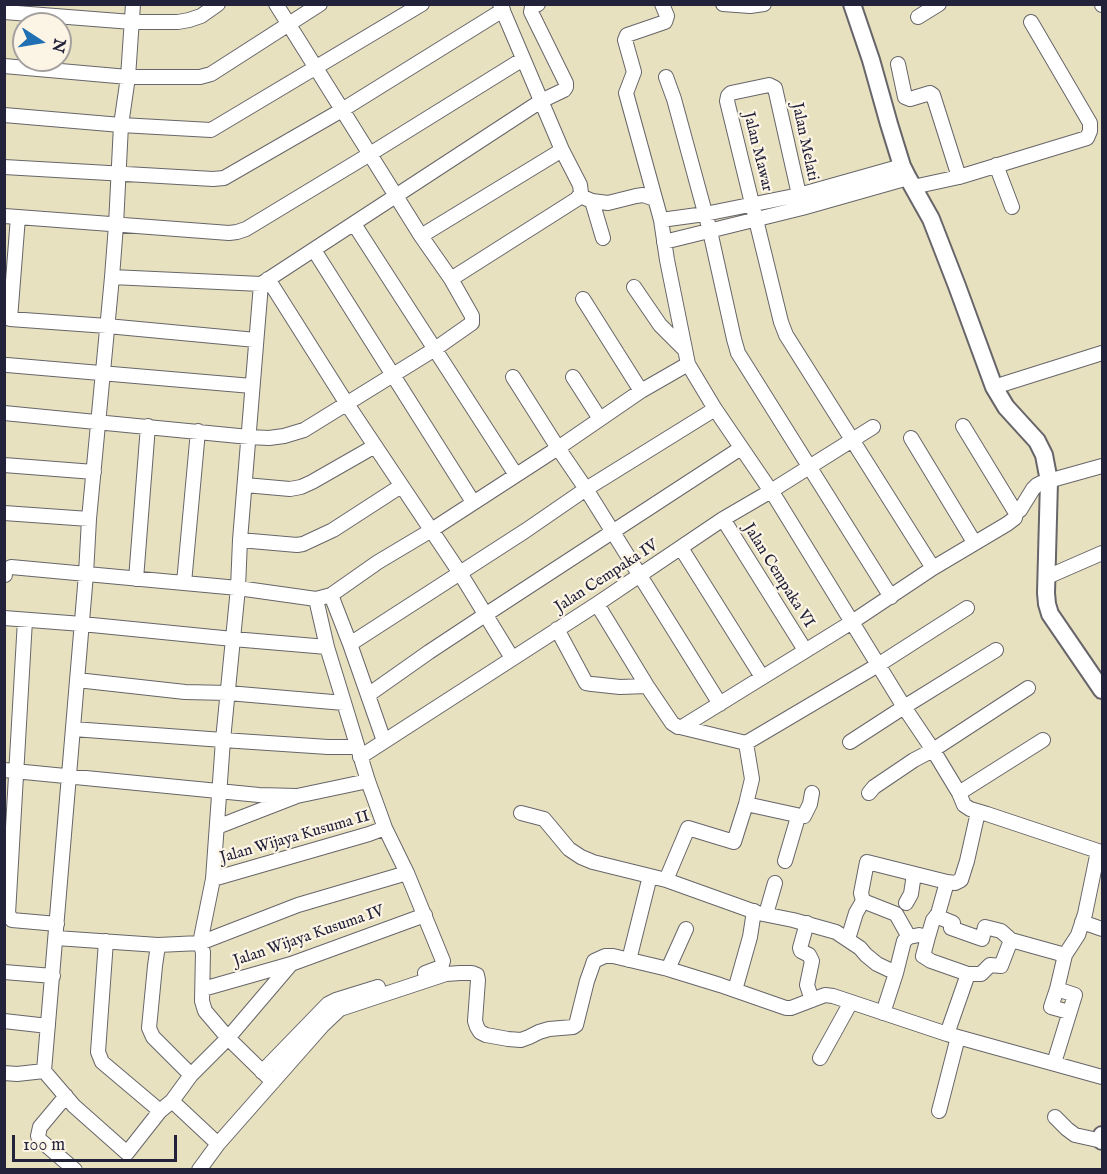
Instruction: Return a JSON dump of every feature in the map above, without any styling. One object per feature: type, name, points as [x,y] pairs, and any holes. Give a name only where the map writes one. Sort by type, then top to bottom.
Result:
[{"type":"street","points":[[133,4],[128,77],[121,125],[112,277],[89,519],[44,1071],[74,1106],[127,1153],[160,1112],[172,1101],[191,1075],[228,1038],[291,964]]},
{"type":"street","points":[[4,12],[132,22],[178,22],[201,16],[218,4]]},
{"type":"street","points":[[4,413],[269,438],[304,430],[471,325],[472,316],[451,279],[421,236],[276,4]]},
{"type":"street","points":[[4,66],[128,77],[200,77],[211,74],[320,4]]},
{"type":"street","points":[[4,115],[211,130],[422,4]]},
{"type":"street","points":[[112,277],[265,282],[541,101],[564,90],[566,83],[531,12],[532,7],[538,4]]},
{"type":"street","points":[[662,4],[667,16],[665,22],[627,35],[625,40],[634,70],[626,93],[661,220],[686,357]]},
{"type":"street","points":[[723,4],[750,6],[764,4]]},
{"type":"street","points":[[852,4],[908,177],[939,238],[994,387],[1006,406],[1033,435],[1044,454],[1049,481],[1047,604],[1050,614],[1102,690]]},
{"type":"street","points":[[918,17],[939,4]]},
{"type":"street","points":[[4,167],[224,178],[342,110],[501,8],[562,150],[603,238]]},
{"type":"street","points":[[661,220],[753,204],[800,201],[908,177],[959,177],[1087,138],[1090,123],[1031,22]]},
{"type":"street","points":[[256,340],[7,319],[11,216],[237,232],[246,229],[370,154],[523,59]]},
{"type":"street","points":[[898,64],[905,97],[910,99],[930,93],[933,95],[959,177]]},
{"type":"street","points":[[666,77],[710,231],[738,353],[891,597]]},
{"type":"street","name":"Jalan Melati","points":[[749,90],[769,86],[775,88],[800,201]]},
{"type":"street","name":"Jalan Mawar","points":[[749,90],[731,93],[727,100],[753,204]]},
{"type":"street","points":[[421,236],[562,150]]},
{"type":"street","points":[[996,165],[1012,207]]},
{"type":"street","points":[[451,279],[577,199],[608,203],[643,195],[655,199]]},
{"type":"street","points":[[664,242],[756,219],[800,201]]},
{"type":"street","points":[[753,204],[786,335],[933,568]]},
{"type":"street","points":[[354,224],[516,475]]},
{"type":"street","points":[[314,250],[473,502]]},
{"type":"street","points":[[265,282],[256,340],[213,879],[200,943],[203,952],[202,1003],[205,1011],[228,1038],[273,1082]]},
{"type":"street","points":[[265,282],[460,573],[512,658]]},
{"type":"street","points":[[634,287],[686,357],[715,409],[771,491],[933,750],[964,805],[978,812],[1098,850],[1082,922],[1073,944],[1065,955],[1051,1007],[1069,1012],[1054,1064]]},
{"type":"street","points":[[584,299],[641,391]]},
{"type":"street","points":[[994,387],[1102,353]]},
{"type":"street","points":[[7,573],[86,574],[238,588],[316,599],[331,595],[378,562],[558,448],[686,357]]},
{"type":"street","points":[[7,365],[252,386]]},
{"type":"street","points":[[513,377],[720,704]]},
{"type":"street","points":[[573,377],[600,418]]},
{"type":"street","points":[[351,644],[586,489],[715,409]]},
{"type":"street","points":[[136,579],[148,426]]},
{"type":"street","name":"Jalan Cempaka IV","points":[[359,752],[384,741],[723,519],[873,426]]},
{"type":"street","points":[[963,426],[1016,513]]},
{"type":"street","points":[[184,583],[198,432]]},
{"type":"street","points":[[911,438],[974,542]]},
{"type":"street","points":[[245,485],[290,489],[301,487],[375,446]]},
{"type":"street","points":[[368,695],[429,652],[741,448]]},
{"type":"street","points":[[4,465],[94,472]]},
{"type":"street","points":[[680,727],[852,622],[974,542],[1007,524],[1015,518],[1016,513],[1037,485],[1102,466]]},
{"type":"street","points":[[240,540],[303,544],[333,530],[401,486]]},
{"type":"street","points":[[4,513],[89,519]]},
{"type":"street","name":"Jalan Cempaka VI","points":[[723,519],[805,650]]},
{"type":"street","points":[[681,548],[762,677]]},
{"type":"street","points":[[1047,577],[1102,553]]},
{"type":"street","points":[[331,595],[351,644],[384,741]]},
{"type":"street","points":[[262,1072],[332,1001],[438,969],[442,966],[443,961],[368,781],[327,647],[316,599]]},
{"type":"street","points":[[597,603],[672,723],[746,743],[878,665],[967,608]]},
{"type":"street","points":[[4,618],[327,647]]},
{"type":"street","points":[[25,620],[10,771],[8,914],[12,920],[106,941],[158,945],[200,943],[298,905],[407,873]]},
{"type":"street","points":[[557,629],[586,682],[620,687],[648,686]]},
{"type":"street","points":[[850,742],[996,650]]},
{"type":"street","points":[[77,680],[185,692],[228,693],[344,703]]},
{"type":"street","points":[[868,793],[914,760],[1028,688]]},
{"type":"street","points":[[73,729],[328,747],[359,752]]},
{"type":"street","points":[[959,793],[1043,740]]},
{"type":"street","points":[[666,880],[688,828],[734,842],[752,779],[746,743]]},
{"type":"street","points":[[10,771],[259,795],[297,796]]},
{"type":"street","points":[[217,827],[297,796],[368,781]]},
{"type":"street","points":[[746,804],[798,817],[804,816],[812,793]]},
{"type":"street","points":[[848,939],[856,913],[863,901],[861,893],[867,862],[947,882],[954,883],[961,880],[978,812]]},
{"type":"street","points":[[521,813],[544,819],[569,849],[581,857],[666,880],[760,913],[836,932],[860,948],[877,964],[896,973]]},
{"type":"street","points":[[785,861],[798,817]]},
{"type":"street","name":"Jalan Wijaya Kusuma II","points":[[213,879],[386,828]]},
{"type":"street","points":[[906,903],[911,894],[914,873]]},
{"type":"street","points":[[629,960],[650,876]]},
{"type":"street","points":[[947,882],[923,956],[968,974],[981,974],[990,964],[1001,966],[1011,940]]},
{"type":"street","points":[[735,990],[750,937],[776,883]]},
{"type":"street","points":[[863,901],[896,914],[909,937]]},
{"type":"street","name":"Jalan Wijaya Kusuma IV","points":[[203,989],[291,964],[425,915]]},
{"type":"street","points":[[936,916],[953,923],[951,928],[982,939],[985,927],[1001,932],[1011,940],[1065,955]]},
{"type":"street","points":[[1082,922],[1102,929]]},
{"type":"street","points":[[807,923],[800,948],[809,955],[812,961],[807,985],[812,999]]},
{"type":"street","points":[[668,969],[686,928]]},
{"type":"street","points":[[883,1013],[904,941],[909,937],[919,935],[928,937]]},
{"type":"street","points":[[106,941],[98,1052],[102,1062],[160,1112]]},
{"type":"street","points":[[158,945],[149,1028],[153,1037],[191,1075]]},
{"type":"street","points":[[199,1170],[218,1144],[322,1026],[340,1009],[446,974],[472,973],[477,975],[478,980],[475,1021],[480,1032],[521,1040],[549,1029],[575,1026],[594,962],[604,956],[668,969],[786,1008],[828,995],[953,1036],[1102,1077]]},
{"type":"street","points":[[4,972],[52,976]]},
{"type":"street","points":[[939,1111],[953,1036],[968,974]]},
{"type":"street","points":[[820,1058],[851,1002]]},
{"type":"street","points":[[4,1022],[48,1026]]},
{"type":"street","points":[[4,1087],[11,1074],[44,1071]]},
{"type":"street","points":[[66,1096],[40,1127],[38,1133],[40,1140],[73,1169]]},
{"type":"street","points":[[172,1101],[218,1144]]},
{"type":"street","points":[[1055,1117],[1076,1135],[1102,1139]]}]
